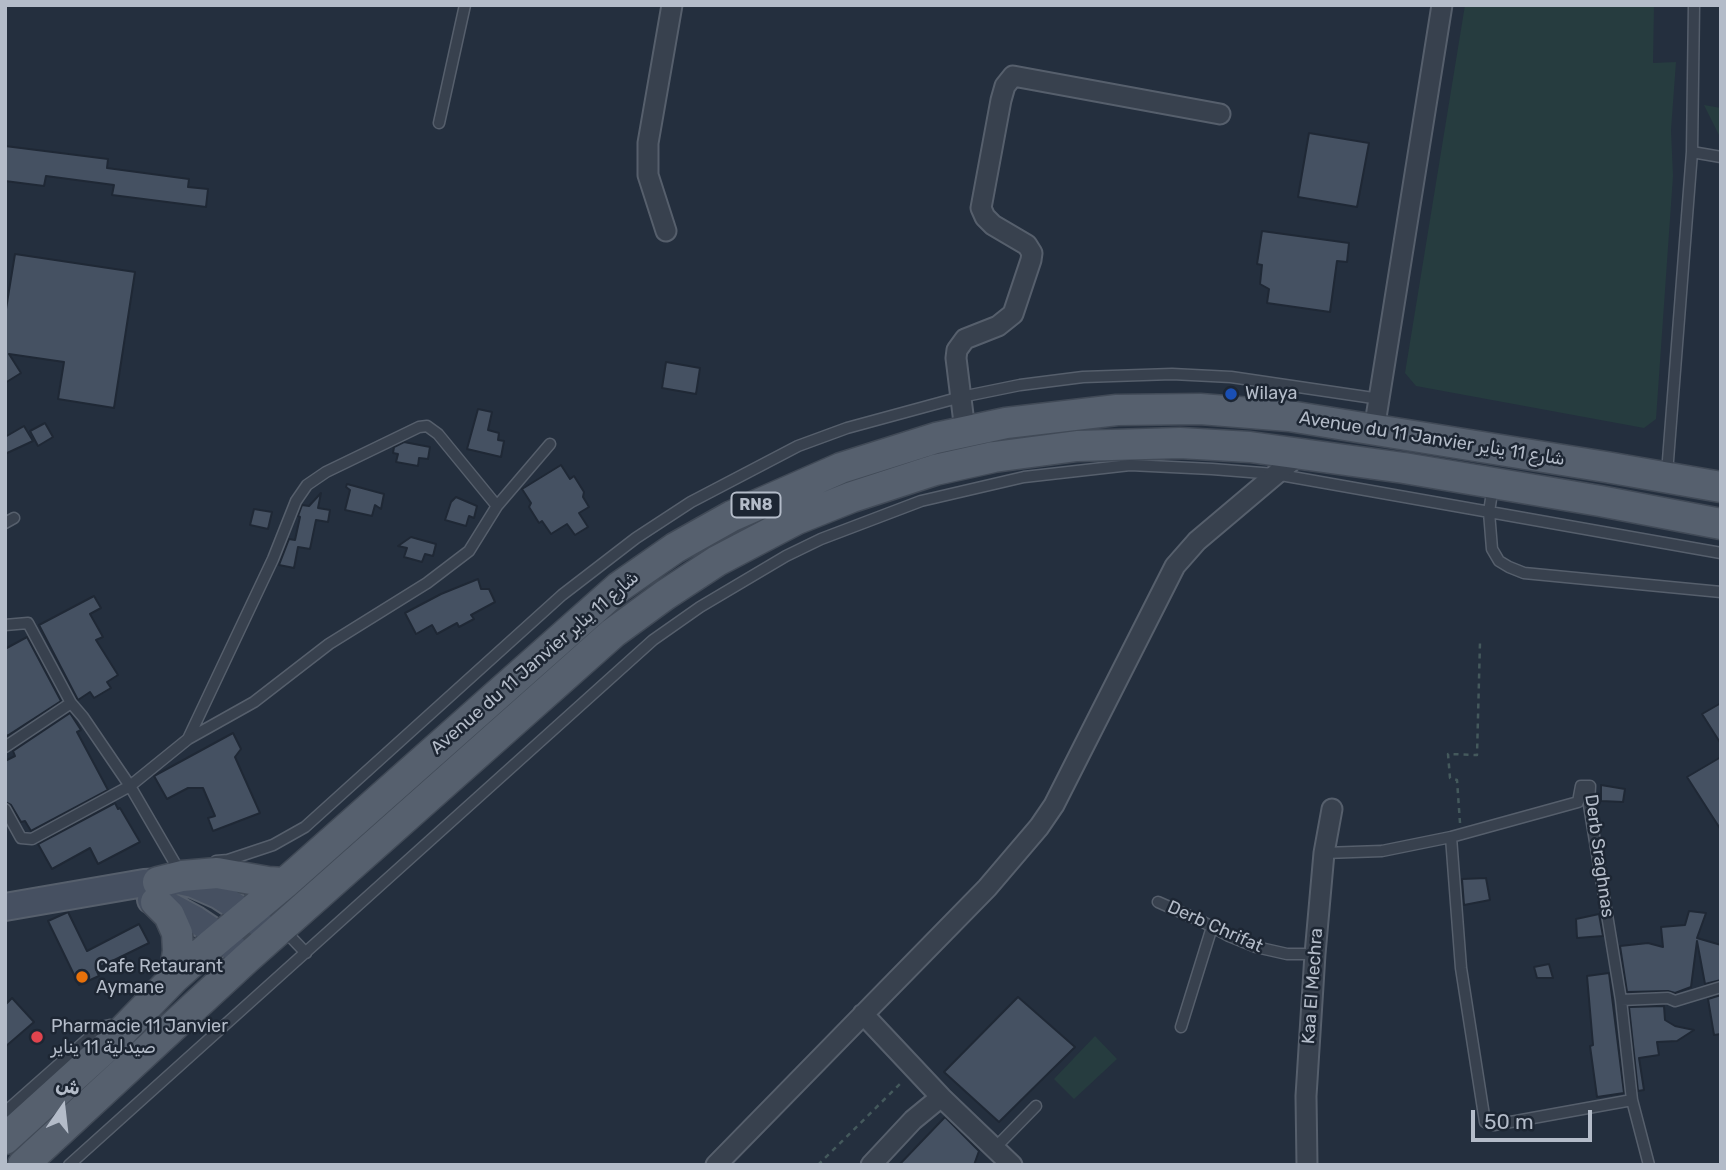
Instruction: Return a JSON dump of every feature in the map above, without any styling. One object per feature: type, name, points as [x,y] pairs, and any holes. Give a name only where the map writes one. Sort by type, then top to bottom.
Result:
[{"type":"main road","name":"Avenue du 11 Janvier شارع 11 يناير","points":[[5,1139],[220,936],[285,883],[578,621],[675,548],[732,516],[809,481],[882,454],[965,431],[1076,413],[1153,409],[1245,411],[1721,487]]},
{"type":"main road","name":"Avenue du 11 Janvier شارع 11 يناير","points":[[23,1165],[246,960],[613,634],[717,561],[797,519],[852,497],[936,470],[995,457],[1052,448],[1116,443],[1180,443],[1250,447],[1494,482],[1721,524]]},
{"type":"main road","points":[[5,907],[105,891],[177,875],[226,873],[285,883]]},
{"type":"main road","points":[[177,875],[218,895],[278,932]]},
{"type":"main road","points":[[177,875],[183,912],[220,936],[246,960]]},
{"type":"main road","points":[[174,978],[178,951],[177,933],[169,915],[177,875]]},
{"type":"street","points":[[666,231],[648,175],[648,143],[672,5]]},
{"type":"street","points":[[1374,430],[1442,5]]},
{"type":"street","points":[[965,431],[956,358],[959,346],[965,339],[998,326],[1013,314],[1031,260],[1030,248],[993,225],[981,208],[1001,100],[1005,86],[1013,76],[1220,114]]},
{"type":"street","points":[[716,1165],[987,888],[1039,827],[1054,806],[1175,566],[1197,541],[1300,454]]},
{"type":"street","name":"Kaa El Mechra","points":[[1307,1165],[1306,1096],[1314,954],[1324,853],[1332,809]]},
{"type":"street","points":[[863,1014],[941,1097],[1012,1165]]},
{"type":"street","points":[[871,1165],[913,1120],[941,1097]]},
{"type":"lane","points":[[439,123],[465,5]]},
{"type":"lane","points":[[1666,478],[1692,152],[1694,5]]},
{"type":"lane","points":[[1692,152],[1721,157]]},
{"type":"lane","points":[[5,625],[28,623],[71,703],[130,786],[177,875],[273,845],[305,827],[562,595],[636,538],[691,502],[799,446],[846,428],[961,397],[1020,385],[1083,377],[1172,374],[1231,377],[1380,399]]},
{"type":"lane","points":[[188,739],[256,597],[296,501],[307,485],[326,472],[419,427],[427,426],[438,434],[497,506]]},
{"type":"lane","points":[[5,809],[21,838],[32,839],[130,786],[188,739],[254,702],[329,644],[428,583],[469,551],[497,506],[550,444]]},
{"type":"lane","points":[[69,1165],[653,640],[755,573],[821,539],[921,501],[1024,477],[1130,465],[1275,474],[1721,553]]},
{"type":"lane","points":[[1494,482],[1489,512],[1492,549],[1499,561],[1524,573],[1721,592]]},
{"type":"lane","points":[[5,747],[71,703]]},
{"type":"lane","name":"Derb Sraghnas","points":[[1324,853],[1382,850],[1456,836],[1578,803],[1581,786],[1590,786],[1589,805],[1621,1000],[1632,1100],[1649,1165]]},
{"type":"lane","points":[[1456,836],[1461,968],[1485,1122],[1494,1125],[1632,1100]]},
{"type":"lane","name":"Derb Chrifat","points":[[1158,902],[1228,936],[1274,952],[1314,954]]},
{"type":"lane","points":[[1181,1027],[1212,927]]},
{"type":"lane","points":[[278,932],[306,953]]},
{"type":"lane","points":[[1621,1000],[1668,998],[1675,1001],[1721,987]]},
{"type":"lane","points":[[5,1112],[101,1027],[110,1025],[125,1028]]},
{"type":"lane","points":[[995,1148],[1036,1106]]},
{"type":"path","points":[[1456,836],[1457,780],[1450,778],[1448,754],[1477,754],[1480,642]]},
{"type":"path","points":[[818,1165],[915,1069]]},
{"type":"green space","points":[[1465,5],[1654,5],[1653,63],[1676,62],[1671,130],[1673,176],[1656,419],[1644,428],[1416,386],[1405,373]]},
{"type":"green space","points":[[1704,105],[1721,108],[1721,139]]},
{"type":"green space","points":[[1095,1036],[1117,1059],[1074,1099],[1054,1079]]},
{"type":"building","points":[[1309,133],[1369,143],[1357,207],[1298,197]]},
{"type":"building","points":[[5,146],[108,159],[107,168],[189,179],[188,187],[208,189],[206,207],[112,195],[114,185],[46,176],[44,186],[5,181]]},
{"type":"building","points":[[1262,231],[1349,243],[1347,262],[1337,261],[1330,312],[1267,303],[1269,289],[1260,284],[1262,265],[1257,264]]},
{"type":"building","points":[[15,254],[135,272],[114,408],[58,399],[64,362],[9,354],[21,373],[5,383],[5,315]]},
{"type":"building","points":[[666,362],[700,368],[696,394],[662,388]]},
{"type":"building","points":[[478,409],[492,412],[488,430],[499,433],[498,440],[504,441],[501,457],[467,449]]},
{"type":"building","points":[[45,423],[53,437],[38,446],[30,431]]},
{"type":"building","points":[[24,426],[33,441],[5,454],[5,437]]},
{"type":"building","points":[[404,442],[430,447],[428,459],[419,458],[418,466],[396,462],[398,454],[393,453],[394,447]]},
{"type":"building","points":[[561,465],[570,479],[574,476],[589,507],[579,513],[588,527],[575,535],[567,524],[551,534],[542,521],[539,523],[522,489]]},
{"type":"building","points":[[347,484],[384,494],[381,509],[375,505],[372,516],[345,510],[350,490],[346,487]]},
{"type":"building","points":[[321,493],[318,508],[330,510],[328,522],[316,520],[310,549],[298,547],[294,568],[279,565],[289,539],[295,540],[302,505],[309,506]]},
{"type":"building","points":[[456,497],[477,506],[474,518],[469,516],[466,526],[445,520],[451,502]]},
{"type":"building","points":[[254,509],[272,512],[268,529],[250,525]]},
{"type":"building","points":[[411,537],[436,544],[433,556],[425,554],[422,562],[404,557],[407,548],[398,546]]},
{"type":"building","points":[[478,579],[481,589],[489,589],[495,602],[471,615],[474,619],[459,627],[457,623],[437,634],[432,625],[416,634],[405,613]]},
{"type":"building","points":[[94,596],[101,608],[90,614],[103,637],[96,640],[118,675],[107,682],[111,688],[94,698],[90,692],[78,700],[39,625]]},
{"type":"building","points":[[27,637],[61,701],[7,736],[5,649]]},
{"type":"building","points":[[1721,703],[1721,744],[1702,714]]},
{"type":"building","points":[[70,713],[81,730],[77,732],[108,790],[31,831],[25,821],[21,822],[11,805],[5,802],[5,761],[15,756],[13,751]]},
{"type":"building","points":[[233,733],[241,749],[235,757],[260,813],[213,831],[208,818],[215,816],[203,788],[188,788],[167,799],[154,776]]},
{"type":"building","points":[[1721,757],[1721,830],[1687,777]]},
{"type":"building","points":[[1601,785],[1625,789],[1623,802],[1601,801]]},
{"type":"building","points":[[115,803],[140,842],[98,864],[90,848],[52,869],[38,844]]},
{"type":"building","points":[[1486,878],[1490,900],[1464,905],[1462,879]]},
{"type":"building","points":[[1689,911],[1706,913],[1697,938],[1721,945],[1721,980],[1705,984],[1697,941],[1691,987],[1675,993],[1627,992],[1620,946],[1648,943],[1663,947],[1661,927],[1685,925]]},
{"type":"building","points":[[68,912],[87,951],[139,924],[149,943],[96,969],[99,976],[79,985],[48,921]]},
{"type":"building","points":[[1599,914],[1603,936],[1577,938],[1576,919]]},
{"type":"building","points":[[1549,964],[1553,978],[1537,978],[1534,967]]},
{"type":"building","points":[[1609,973],[1624,1093],[1597,1097],[1590,1046],[1593,1045],[1587,976]]},
{"type":"building","points":[[1721,995],[1721,1034],[1714,1035],[1708,999]]},
{"type":"building","points":[[1018,997],[1075,1047],[999,1122],[944,1072]]},
{"type":"building","points":[[12,998],[34,1022],[5,1047],[5,1005]]},
{"type":"building","points":[[1664,1006],[1665,1020],[1675,1026],[1694,1030],[1677,1041],[1657,1042],[1659,1055],[1639,1058],[1644,1090],[1638,1091],[1629,1007]]},
{"type":"building","points":[[945,1117],[979,1151],[974,1165],[899,1165]]},
{"type":"place","name":"Wilaya","points":[[1231,394]]},
{"type":"place","name":"Cafe Retaurant Aymane","points":[[82,977]]},
{"type":"place","name":"Pharmacie 11 Janvier صيدلية 11 يناير","points":[[37,1037]]}]
